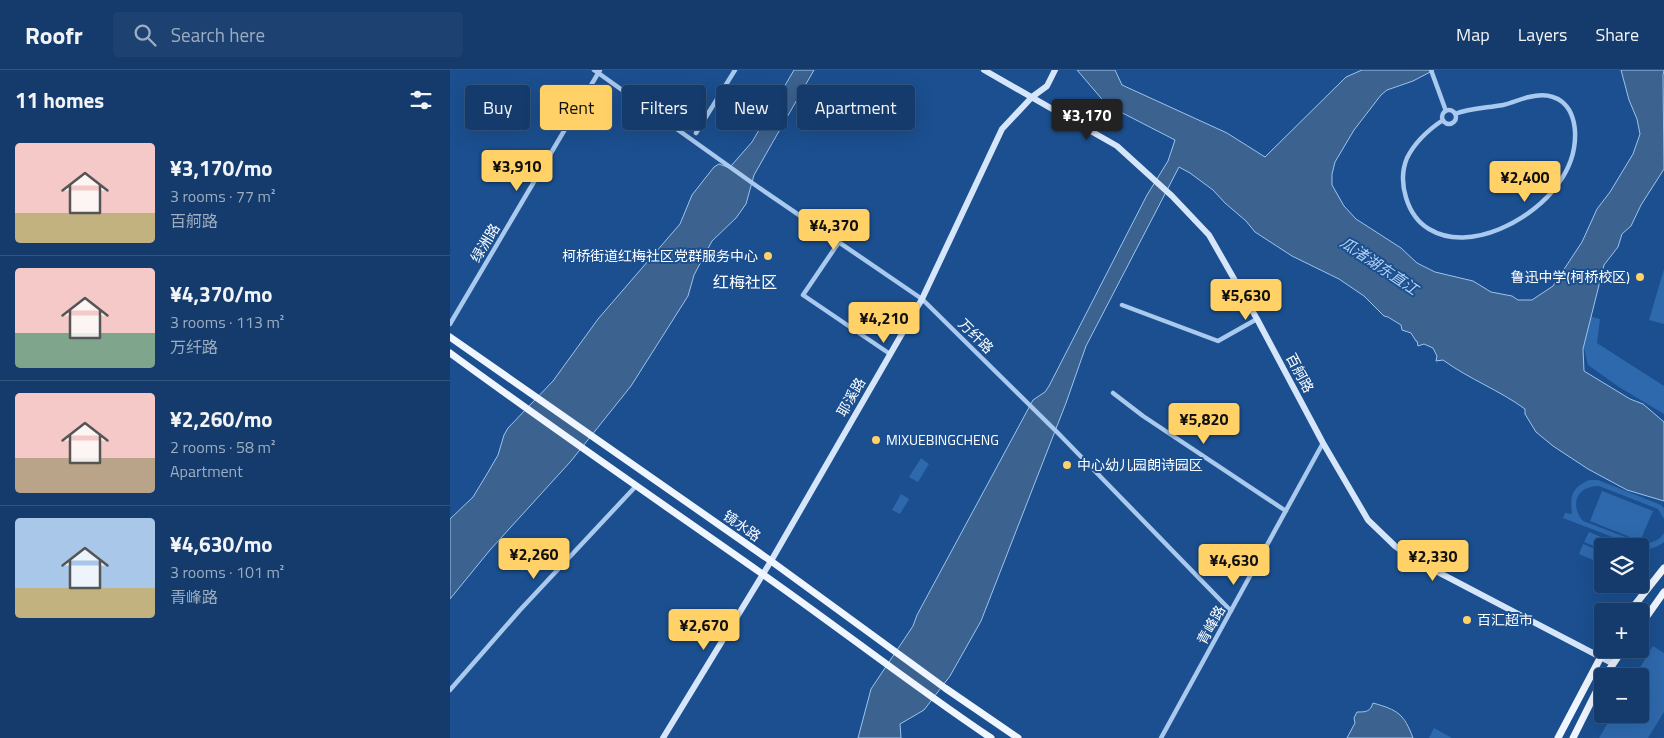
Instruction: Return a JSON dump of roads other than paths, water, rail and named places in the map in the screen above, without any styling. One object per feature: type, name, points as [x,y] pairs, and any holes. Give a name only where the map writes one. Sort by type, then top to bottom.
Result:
[{"type":"main road","name":"镜水路","points":[[450,337],[594,436],[771,561],[945,688],[1018,738]]},
{"type":"main road","name":"镜水路","points":[[450,353],[523,407],[763,574],[935,700],[991,738]]},
{"type":"main road","points":[[1636,603],[1664,568]]},
{"type":"main road","points":[[1649,613],[1664,592]]},
{"type":"main road","points":[[1558,738],[1599,658]]},
{"type":"main road","points":[[1609,668],[1616,658]]},
{"type":"main road","points":[[1572,738],[1594,695]]},
{"type":"street","points":[[696,133],[735,70]]},
{"type":"street","name":"百舸路","points":[[984,70],[1117,146],[1172,196],[1209,235],[1257,319],[1323,443],[1368,520],[1395,546],[1417,561],[1594,654]]},
{"type":"street","name":"耶溪路","points":[[663,738],[771,561],[922,298],[1002,129],[1032,97],[1047,86],[1055,70]]},
{"type":"street","points":[[1431,70],[1446,111],[1443,115],[1443,120]]},
{"type":"street","name":"万纤路","points":[[598,71],[758,187],[922,298],[1058,433],[1231,611]]},
{"type":"street","name":"绿洲路","points":[[450,324],[598,71]]},
{"type":"street","points":[[1443,120],[1428,130],[1407,160],[1404,172],[1404,188],[1410,210],[1417,220],[1429,229],[1444,235],[1464,237],[1484,234],[1501,229],[1526,215],[1558,185],[1572,160],[1575,138],[1572,117],[1565,103],[1552,96],[1530,97],[1506,104],[1455,114],[1452,111],[1446,111]]},
{"type":"street","points":[[1443,120],[1446,123],[1452,124],[1456,118],[1455,114]]},
{"type":"street","points":[[839,242],[803,295],[890,354]]},
{"type":"street","points":[[1122,305],[1218,341],[1257,319]]},
{"type":"street","points":[[1113,393],[1143,416],[1286,511]]},
{"type":"street","name":"青峰路","points":[[1160,738],[1323,443]]},
{"type":"street","points":[[450,690],[520,610],[636,486]]},
{"type":"street","name":"百舸路","points":[[1602,658],[1612,663]]},
{"type":"water","points":[[794,70],[814,70],[805,85],[797,85],[797,100],[787,117],[787,85],[785,85]]},
{"type":"water","name":"瓜渚湖东直江","points":[[1077,70],[1115,70],[1122,85],[1227,133],[1265,157],[1346,77],[1362,70],[1434,70],[1413,81],[1387,90],[1381,95],[1354,130],[1335,162],[1332,185],[1344,206],[1356,219],[1401,248],[1417,263],[1435,272],[1473,281],[1491,292],[1512,296],[1518,300],[1532,300],[1553,286],[1582,242],[1597,209],[1610,192],[1633,154],[1640,134],[1621,70],[1664,70],[1664,169],[1641,205],[1631,226],[1622,234],[1618,247],[1604,265],[1583,349],[1584,371],[1630,399],[1643,404],[1664,422],[1664,501],[1627,490],[1588,469],[1553,446],[1536,432],[1525,414],[1525,409],[1443,360],[1436,361],[1437,356],[1433,348],[1424,344],[1418,346],[1411,333],[1402,330],[1401,325],[1384,316],[1364,296],[1339,279],[1292,256],[1255,232],[1213,190],[1179,167],[1086,346],[1066,403],[981,621],[950,676],[924,710],[900,724],[901,738],[858,738],[871,689],[913,626],[917,615],[1033,400],[1045,392],[1049,386],[1147,195],[1168,161],[1175,140],[1107,105]]},
{"type":"water","points":[[759,130],[780,130],[754,175],[746,204],[736,218],[712,241],[694,275],[688,296],[631,386],[571,461],[490,550],[450,599],[450,519],[473,497],[498,455],[508,428],[553,381],[598,319],[680,224],[692,195],[714,167],[719,164],[727,167],[731,166],[752,142]]},
{"type":"water","points":[[1373,703],[1389,708],[1399,714],[1406,723],[1413,738],[1347,738],[1355,723],[1354,718],[1357,712],[1367,711]]},
{"type":"place","name":"柯桥街道红梅社区党群服务中心","points":[[768,256]]},
{"type":"place","name":"鲁迅中学(柯桥校区)","points":[[1640,277]]},
{"type":"place","name":"MIXUEBINGCHENG","points":[[876,440]]},
{"type":"place","name":"中心幼儿园朗诗园区","points":[[1067,465]]},
{"type":"place","name":"百汇超市","points":[[1467,620]]},
{"type":"district","name":"红梅社区","points":[[745,282]]}]
